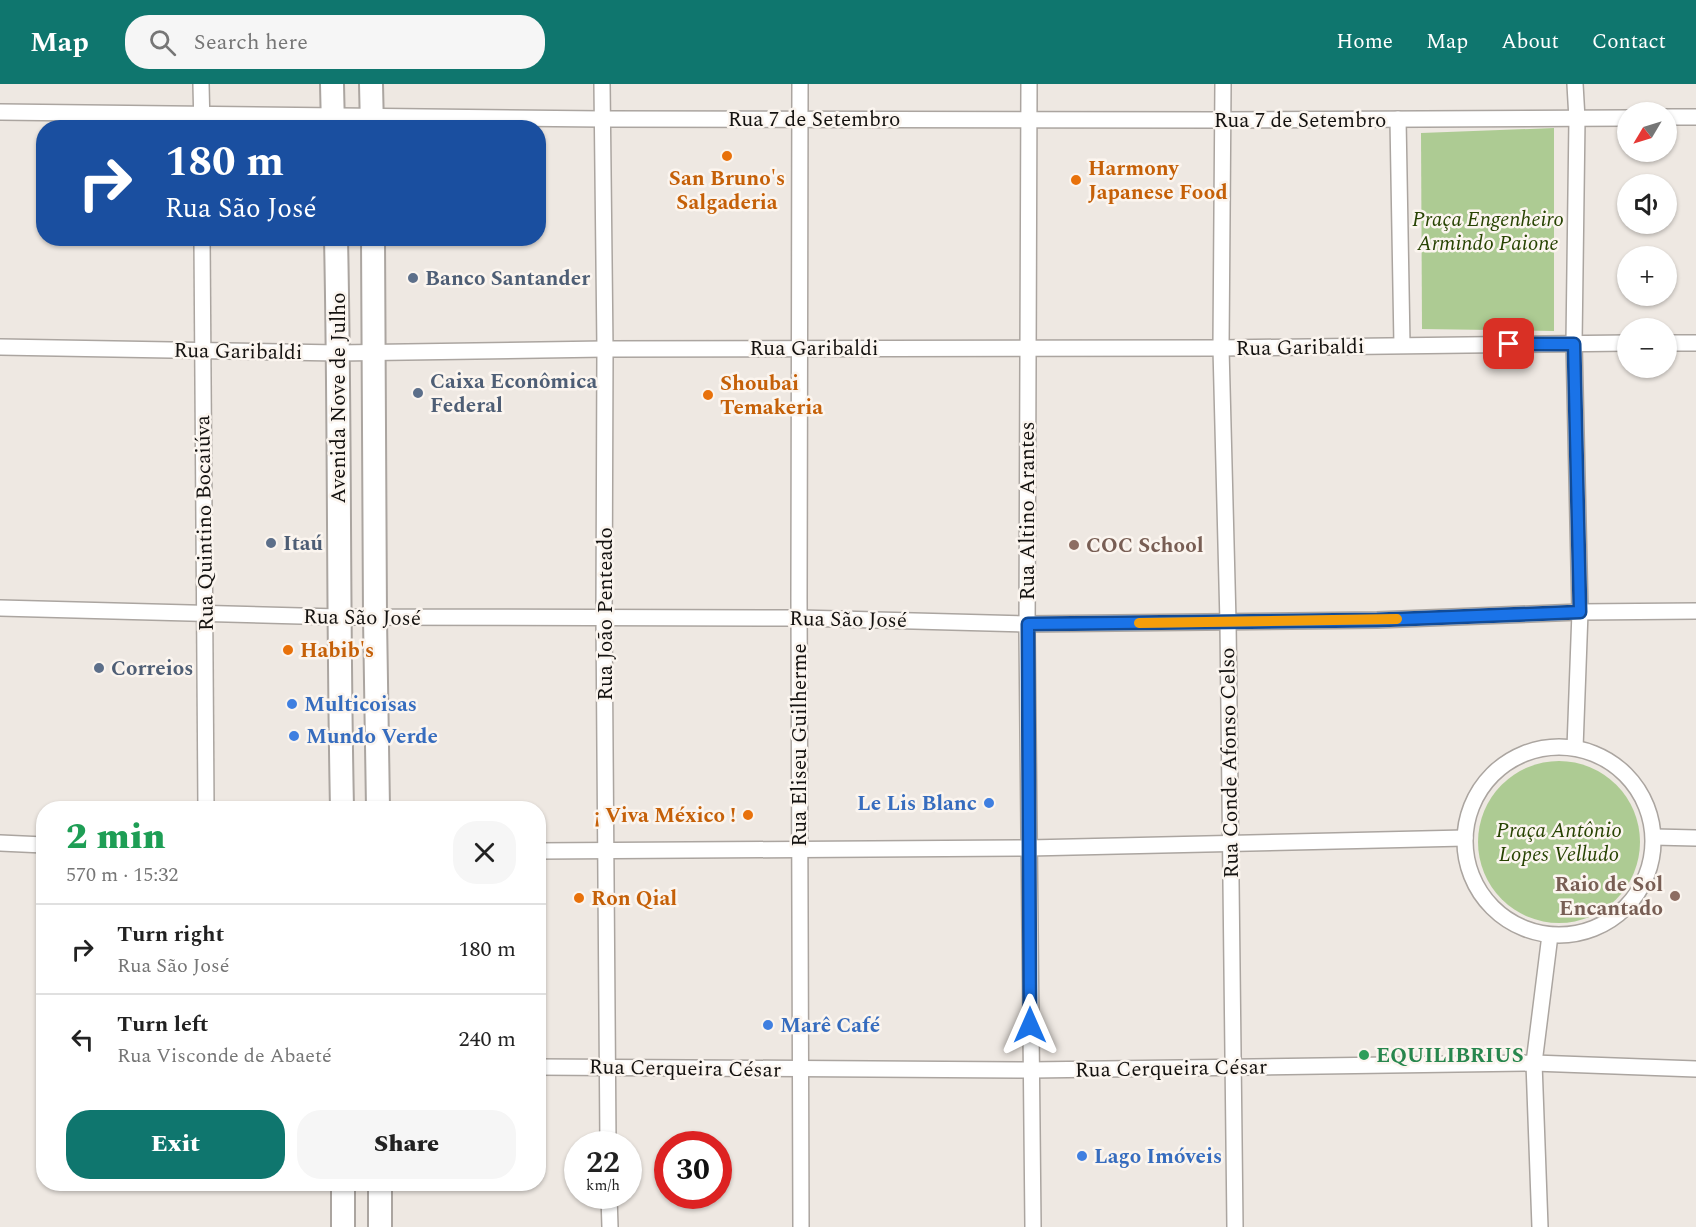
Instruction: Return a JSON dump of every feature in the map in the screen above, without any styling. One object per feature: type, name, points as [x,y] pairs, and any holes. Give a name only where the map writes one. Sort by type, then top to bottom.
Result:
[{"type":"main road","points":[[332,84],[333,120]]},
{"type":"main road","points":[[371,84],[371,120]]},
{"type":"main road","name":"Avenida Nove de Julho","points":[[336,246],[339,353],[338,617],[342,801]]},
{"type":"main road","name":"Avenida Nove de Julho","points":[[373,246],[378,801]]},
{"type":"main road","points":[[343,1191],[343,1227]]},
{"type":"main road","points":[[380,1191],[380,1227]]},
{"type":"street","points":[[201,84],[202,120]]},
{"type":"street","name":"Rua João Penteado","points":[[602,84],[608,1131]]},
{"type":"street","name":"Rua Eliseu Guilherme","points":[[800,84],[801,1227]]},
{"type":"street","name":"Rua Altino Arantes","points":[[1029,84],[1027,347],[1032,1227]]},
{"type":"street","name":"Rua Conde Afonso Celso","points":[[1223,84],[1221,348],[1228,622],[1235,1227]]},
{"type":"street","points":[[1575,84],[1577,119],[1574,344],[1580,612],[1575,748]]},
{"type":"street","name":"Rua 7 de Setembro","points":[[0,112],[180,120]]},
{"type":"street","points":[[1677,117],[1696,117]]},
{"type":"street","name":"Rua 7 de Setembro","points":[[525,120],[1617,118]]},
{"type":"street","points":[[1398,119],[1402,345]]},
{"type":"street","name":"Rua Quintino Bocaiúva","points":[[202,246],[206,801]]},
{"type":"street","name":"Rua Garibaldi","points":[[0,347],[339,353],[605,349],[1221,348],[1617,343]]},
{"type":"street","points":[[1677,343],[1696,343]]},
{"type":"street","name":"Rua São José","points":[[0,608],[375,618],[800,618],[1028,624],[1377,620],[1580,612],[1696,611]]},
{"type":"street","points":[[1548,748],[1575,748],[1605,759],[1630,779],[1647,806],[1654,837],[1651,864],[1641,890],[1624,911],[1602,926],[1576,935],[1550,935],[1522,928],[1498,913],[1480,892],[1468,866],[1465,838],[1470,812],[1477,796],[1499,768],[1522,754],[1548,748]]},
{"type":"street","points":[[1654,837],[1696,838]]},
{"type":"street","points":[[546,850],[1029,848],[1465,838]]},
{"type":"street","points":[[0,843],[36,845]]},
{"type":"street","points":[[1540,1227],[1534,1063],[1550,935]]},
{"type":"street","name":"Rua Cerqueira César","points":[[546,1067],[1031,1070],[1534,1063],[1696,1069]]},
{"type":"street","points":[[609,1209],[610,1227]]},
{"type":"green space","name":"Praça Engenheiro Armindo Paione","points":[[1554,128],[1554,331],[1422,329],[1421,133]]},
{"type":"green space","name":"Praça Antônio Lopes Velludo","points":[[1559,761],[1575,762],[1590,767],[1617,784],[1634,811],[1639,826],[1639,858],[1634,873],[1617,900],[1590,917],[1575,922],[1559,923],[1543,922],[1528,917],[1501,900],[1484,873],[1479,858],[1478,842],[1479,826],[1484,811],[1501,784],[1528,767],[1543,762]]},
{"type":"slow traffic","points":[[1139,623],[1397,619]]},
{"type":"place","name":"San Bruno's Salgaderia","points":[[727,156]]},
{"type":"place","name":"Harmony Japanese Food","points":[[1076,180]]},
{"type":"place","name":"Banco Santander","points":[[413,278]]},
{"type":"place","name":"Caixa Econômica Federal","points":[[418,393]]},
{"type":"place","name":"Shoubai Temakeria","points":[[708,395]]},
{"type":"place","name":"Itaú","points":[[271,543]]},
{"type":"place","name":"COC School","points":[[1074,545]]},
{"type":"place","name":"Habib's","points":[[288,650]]},
{"type":"place","name":"Correios","points":[[99,668]]},
{"type":"place","name":"Multicoisas","points":[[292,704]]},
{"type":"place","name":"Mundo Verde","points":[[294,736]]},
{"type":"place","name":"Le Lis Blanc","points":[[989,803]]},
{"type":"place","name":"¡ Viva México !","points":[[748,815]]},
{"type":"place","name":"Raio de Sol Encantado","points":[[1675,896]]},
{"type":"place","name":"Ron Qial","points":[[579,898]]},
{"type":"place","name":"Marê Café","points":[[768,1025]]},
{"type":"place","name":"EQUILIBRIUS","points":[[1364,1055]]},
{"type":"place","name":"Lago Imóveis","points":[[1082,1156]]},
{"type":"route","points":[[1030,1025],[1028,624],[1377,620],[1580,612],[1574,344],[1509,344]]}]
